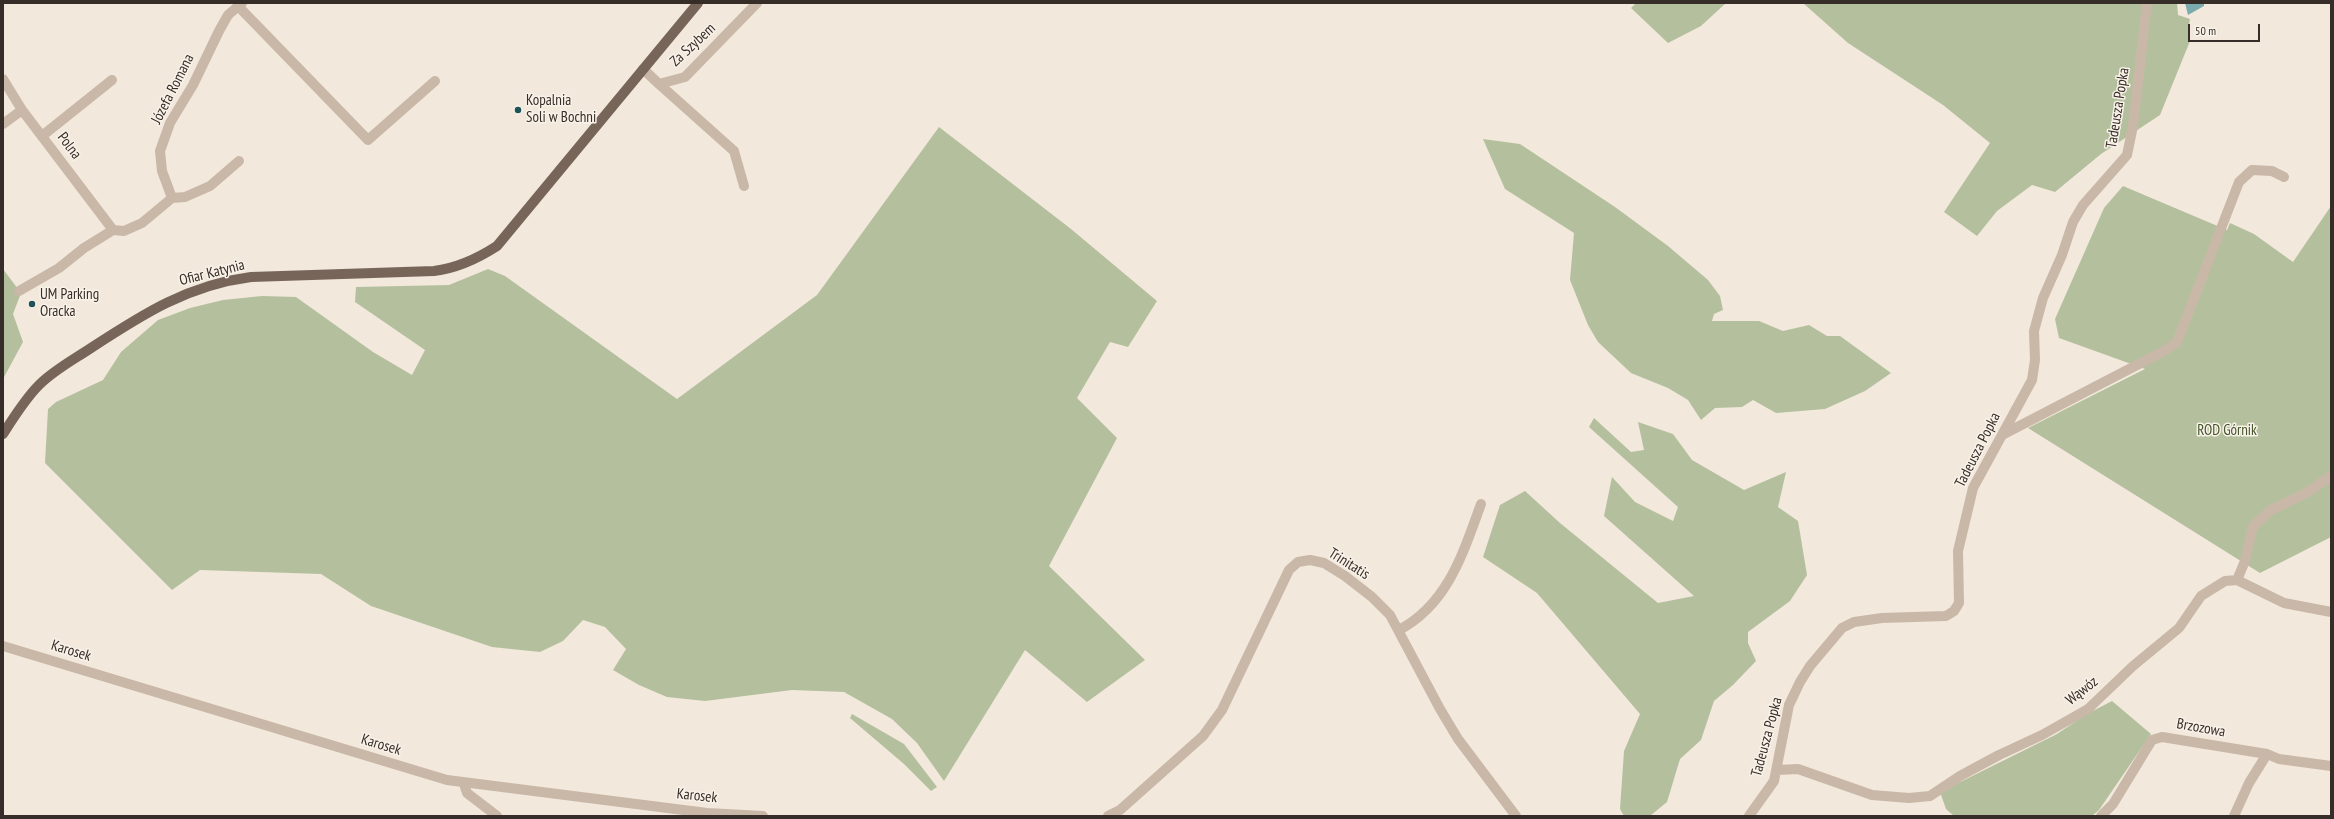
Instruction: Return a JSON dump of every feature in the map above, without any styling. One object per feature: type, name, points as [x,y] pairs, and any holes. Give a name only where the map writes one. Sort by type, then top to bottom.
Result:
[{"type":"main road","name":"Ofiar Katynia","points":[[3,434],[28,397],[52,373],[148,312],[186,293],[224,282],[251,277],[445,270],[470,262],[497,246],[698,3]]},
{"type":"street","name":"Za Szybem","points":[[659,84],[685,77],[756,3]]},
{"type":"street","name":"Tadeusza Popka","points":[[1749,816],[1774,780],[1777,770],[1781,736],[1789,705],[1810,666],[1842,628],[1854,622],[1882,618],[1946,616],[1954,611],[1959,603],[1958,550],[1973,488],[2032,380],[2035,360],[2034,331],[2043,298],[2062,255],[2073,222],[2083,205],[2127,155],[2133,126],[2147,3]]},
{"type":"street","points":[[240,4],[368,140],[435,81]]},
{"type":"street","name":"Józefa Romana","points":[[172,198],[162,171],[160,151],[170,123],[193,84],[219,31],[228,15],[240,4]]},
{"type":"street","points":[[643,69],[734,151],[744,186]]},
{"type":"street","name":"Polna","points":[[3,79],[22,110],[113,230]]},
{"type":"street","points":[[42,136],[112,80]]},
{"type":"street","points":[[3,124],[22,110]]},
{"type":"street","points":[[21,290],[59,268],[84,248],[113,230],[124,231],[142,223],[172,198],[185,197],[199,192],[220,179],[239,161]]},
{"type":"street","points":[[2002,434],[2166,350],[2177,342],[2239,182],[2252,170],[2272,170],[2284,177]]},
{"type":"street","points":[[2331,476],[2306,493],[2270,510],[2253,526],[2245,561],[2237,580],[2284,603],[2331,612]]},
{"type":"street","points":[[1399,630],[1413,623],[1428,610],[1449,582],[1481,504]]},
{"type":"street","name":"Trinitatis","points":[[1108,816],[1120,810],[1171,766],[1208,729],[1222,710],[1288,570],[1298,562],[1310,560],[1324,563],[1345,576],[1372,597],[1390,615],[1440,709],[1458,739],[1516,816]]},
{"type":"street","name":"Wąwóz","points":[[1777,770],[1798,769],[1872,795],[1903,798],[1930,796],[1960,776],[1999,754],[2042,735],[2088,709],[2133,666],[2179,628],[2201,596],[2225,581],[2237,580]]},
{"type":"street","name":"Karosek","points":[[3,646],[464,784],[707,813],[762,816]]},
{"type":"street","name":"Brzozowa","points":[[2101,816],[2113,804],[2152,740],[2168,737],[2267,754],[2279,759],[2331,766]]},
{"type":"street","points":[[2234,816],[2249,783],[2267,754]]},
{"type":"street","points":[[464,784],[467,793],[497,816]]},
{"type":"green space","points":[[1636,3],[1726,3],[1701,26],[1668,43],[1631,8]]},
{"type":"green space","points":[[1803,3],[2177,3],[2178,15],[2190,19],[2188,30],[2190,41],[2160,115],[2101,154],[2055,192],[2032,185],[1997,211],[1977,236],[1944,212],[1990,143],[1943,105],[1848,43]]},
{"type":"green space","points":[[939,127],[1071,229],[1157,301],[1128,347],[1110,342],[1077,398],[1117,438],[1049,566],[1145,660],[1087,702],[1025,650],[944,781],[917,743],[892,719],[844,692],[792,690],[705,701],[667,697],[639,685],[613,670],[626,649],[605,627],[583,620],[563,641],[540,652],[492,647],[371,606],[321,574],[200,570],[172,590],[45,463],[48,409],[56,402],[103,380],[121,352],[158,320],[190,308],[223,300],[262,296],[296,297],[373,352],[412,375],[425,350],[355,302],[356,287],[449,285],[488,269],[505,276],[677,399],[817,295]]},
{"type":"green space","points":[[1483,139],[1520,144],[1615,207],[1668,246],[1708,280],[1720,296],[1723,310],[1714,314],[1712,321],[1759,321],[1783,331],[1809,325],[1827,336],[1840,336],[1891,373],[1865,391],[1825,409],[1776,413],[1753,400],[1742,407],[1715,408],[1701,420],[1688,400],[1668,388],[1631,373],[1598,342],[1588,325],[1570,280],[1574,233],[1505,189]]},
{"type":"green space","name":"ROD Górnik","points":[[2123,186],[2227,230],[2230,223],[2254,234],[2293,262],[2331,206],[2331,537],[2260,573],[2028,428],[2145,369],[2059,338],[2055,319],[2104,208]]},
{"type":"green space","points":[[3,269],[21,293],[13,314],[23,342],[3,379]]},
{"type":"green space","points":[[1594,418],[1631,452],[1644,450],[1638,422],[1673,434],[1692,460],[1744,490],[1786,472],[1778,507],[1798,521],[1807,575],[1790,601],[1748,632],[1748,643],[1756,661],[1733,685],[1714,701],[1701,740],[1680,759],[1667,802],[1650,816],[1624,816],[1620,809],[1624,751],[1640,714],[1537,593],[1483,557],[1500,505],[1525,491],[1560,523],[1658,603],[1694,596],[1604,516],[1612,477],[1635,502],[1673,521],[1678,507],[1589,427]]},
{"type":"green space","points":[[2112,701],[2151,734],[2099,810],[2092,816],[1954,816],[1946,809],[1940,792],[2057,734],[2085,715]]},
{"type":"green space","points":[[852,714],[904,744],[937,787],[931,791],[904,764],[850,718]]},
{"type":"water","points":[[2185,3],[2204,3],[2204,6],[2188,15]]},
{"type":"place","name":"Kopalnia Soli w Bochni","points":[[518,110]]},
{"type":"place","name":"UM Parking Oracka","points":[[32,304]]}]
